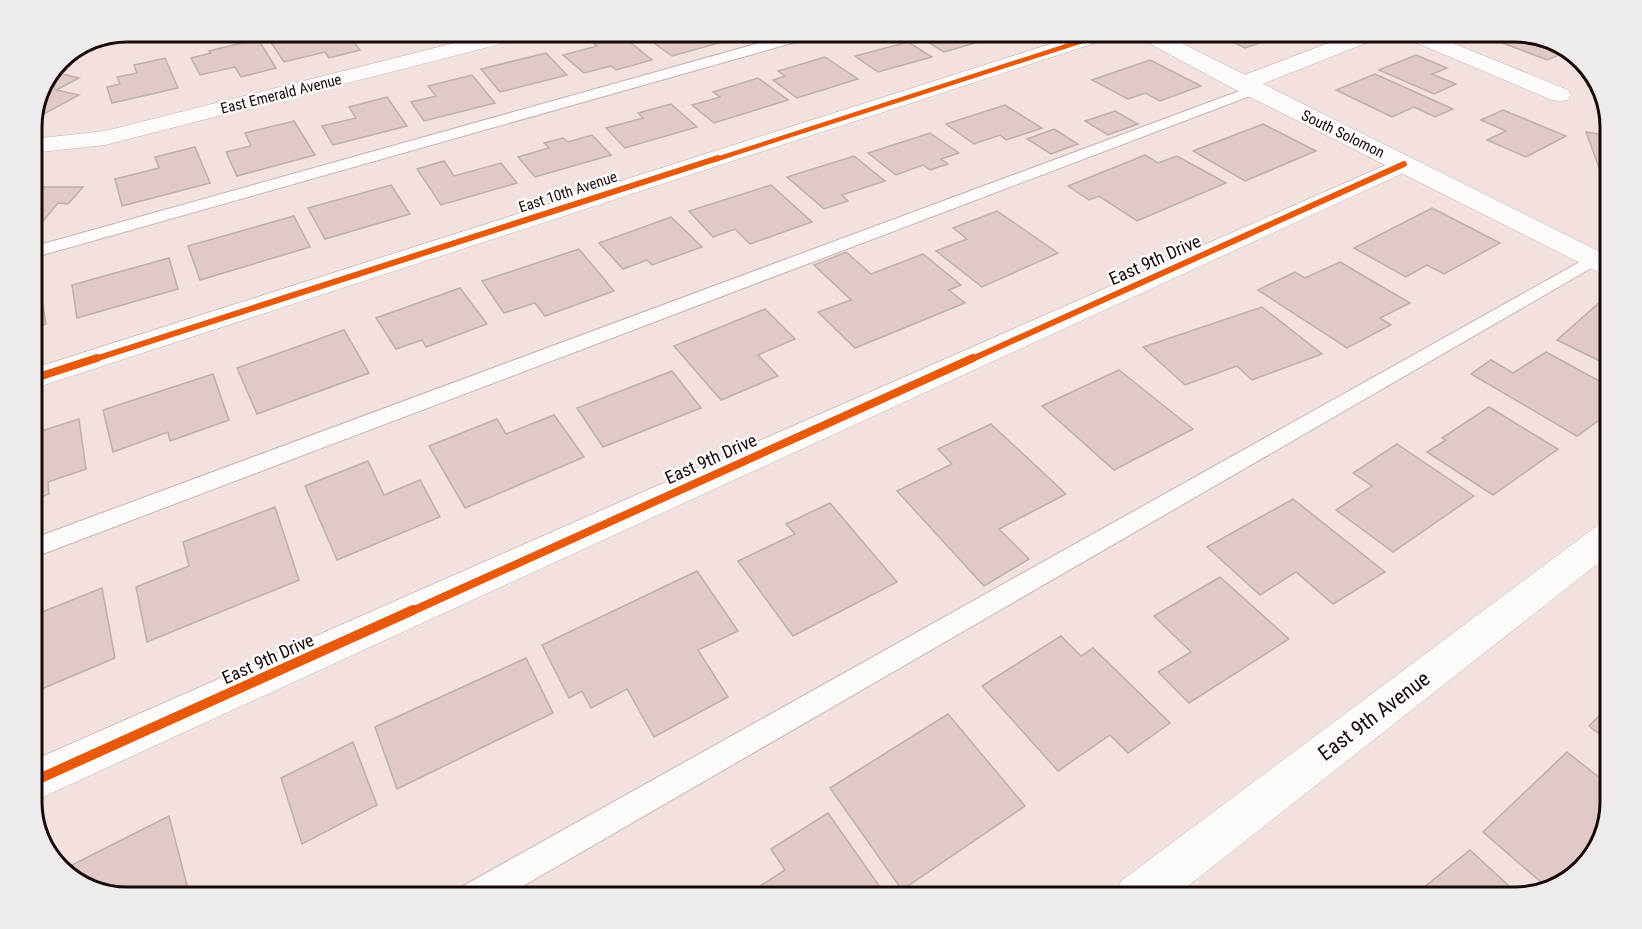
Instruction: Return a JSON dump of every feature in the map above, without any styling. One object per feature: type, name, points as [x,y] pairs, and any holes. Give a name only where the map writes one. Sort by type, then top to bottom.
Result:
[{"type":"street","name":"East Emerald Avenue","points":[[42,145],[105,138],[488,42]]},
{"type":"street","name":"East 10th Avenue","points":[[42,376],[1082,42]]},
{"type":"street","name":"South Solomon","points":[[1160,42],[1600,262]]},
{"type":"street","points":[[1247,87],[1355,42]]},
{"type":"street","points":[[1430,42],[1560,95]]},
{"type":"street","name":"East 9th Drive","points":[[42,777],[1404,164]]},
{"type":"street","name":"East 9th Avenue","points":[[1150,887],[1600,543]]},
{"type":"lane","points":[[42,250],[783,42]]},
{"type":"lane","points":[[42,545],[1247,87]]},
{"type":"lane","points":[[492,887],[1600,264]]},
{"type":"building","points":[[246,42],[260,42],[276,68],[241,77],[235,67],[200,75],[191,58],[211,53],[209,51]]},
{"type":"building","points":[[271,42],[354,42],[360,50],[329,58],[325,52],[284,62]]},
{"type":"building","points":[[592,42],[630,42],[652,60],[616,70],[611,66],[584,73],[563,55],[597,46]]},
{"type":"building","points":[[653,42],[723,42],[672,56]]},
{"type":"building","points":[[908,42],[932,57],[878,72],[855,56]]},
{"type":"building","points":[[928,42],[979,42],[944,52]]},
{"type":"building","points":[[1233,42],[1263,42],[1245,48]]},
{"type":"building","points":[[1500,42],[1537,45],[1548,48],[1559,55],[1547,60]]},
{"type":"building","points":[[546,53],[567,75],[500,92],[481,69]]},
{"type":"building","points":[[1416,55],[1447,68],[1432,74],[1456,84],[1434,94],[1379,70]]},
{"type":"building","points":[[825,57],[858,79],[797,98],[773,80],[785,76],[778,71]]},
{"type":"building","points":[[165,58],[178,88],[112,103],[107,87],[120,84],[117,77],[137,73],[134,65]]},
{"type":"building","points":[[1150,60],[1201,86],[1160,101],[1145,93],[1128,99],[1092,80]]},
{"type":"building","points":[[61,74],[79,78],[56,90],[79,95],[43,114],[48,94]]},
{"type":"building","points":[[1375,74],[1453,109],[1435,117],[1414,107],[1392,117],[1336,90]]},
{"type":"building","points":[[472,75],[495,103],[424,121],[411,102],[436,96],[428,86]]},
{"type":"building","points":[[758,78],[788,100],[714,123],[692,105],[720,97],[713,92]]},
{"type":"building","points":[[387,97],[407,126],[333,145],[322,126],[356,118],[349,107]]},
{"type":"building","points":[[671,104],[697,127],[625,148],[606,128],[643,118],[638,113]]},
{"type":"building","points":[[1005,105],[1042,128],[1006,140],[1000,135],[974,144],[946,124]]},
{"type":"building","points":[[1503,110],[1566,136],[1526,157],[1487,140],[1506,131],[1481,120]]},
{"type":"building","points":[[1115,111],[1138,124],[1108,135],[1085,121]]},
{"type":"building","points":[[294,121],[315,155],[237,176],[226,152],[251,146],[245,133]]},
{"type":"building","points":[[1263,124],[1316,151],[1245,181],[1193,151]]},
{"type":"building","points":[[1054,129],[1078,144],[1051,154],[1027,139]]},
{"type":"building","points":[[1586,132],[1600,134],[1600,170]]},
{"type":"building","points":[[930,133],[959,153],[941,159],[948,164],[930,170],[923,165],[896,175],[868,153]]},
{"type":"building","points":[[592,135],[611,155],[535,177],[518,157],[549,148],[544,143],[563,138],[568,142]]},
{"type":"building","points":[[195,147],[210,183],[122,206],[115,179],[159,168],[155,157]]},
{"type":"building","points":[[1145,155],[1158,163],[1177,156],[1226,183],[1137,221],[1099,196],[1089,200],[1068,186]]},
{"type":"building","points":[[854,156],[885,181],[842,195],[848,201],[824,209],[787,177]]},
{"type":"building","points":[[444,161],[454,176],[501,163],[517,183],[441,205],[417,169]]},
{"type":"building","points":[[391,185],[410,214],[325,239],[308,208]]},
{"type":"building","points":[[771,185],[812,222],[750,244],[735,229],[713,237],[689,211]]},
{"type":"building","points":[[42,187],[83,187],[68,204],[58,203],[42,222]]},
{"type":"building","points":[[1432,208],[1500,243],[1444,274],[1427,265],[1406,277],[1354,248]]},
{"type":"building","points":[[997,211],[1058,253],[982,287],[936,251],[967,239],[953,228]]},
{"type":"building","points":[[294,216],[310,247],[200,280],[188,246]]},
{"type":"building","points":[[671,217],[702,247],[652,265],[647,260],[623,269],[599,243]]},
{"type":"building","points":[[579,249],[614,291],[545,316],[535,303],[504,313],[482,281]]},
{"type":"building","points":[[846,252],[871,274],[923,254],[961,285],[949,290],[965,303],[855,348],[818,312],[851,300],[814,265]]},
{"type":"building","points":[[169,258],[178,289],[77,318],[72,285]]},
{"type":"building","points":[[1340,262],[1410,303],[1380,318],[1391,325],[1347,348],[1258,290],[1295,272],[1305,278]]},
{"type":"building","points":[[460,288],[487,324],[426,347],[422,340],[396,349],[376,318]]},
{"type":"building","points":[[42,301],[46,324],[42,325]]},
{"type":"building","points":[[1599,303],[1600,303],[1600,361],[1557,340]]},
{"type":"building","points":[[1262,307],[1322,354],[1252,380],[1237,366],[1185,385],[1143,347]]},
{"type":"building","points":[[765,309],[795,339],[758,355],[778,376],[721,400],[674,346]]},
{"type":"building","points":[[344,330],[369,373],[257,414],[237,368]]},
{"type":"building","points":[[1546,352],[1600,382],[1600,420],[1577,436],[1471,374],[1491,360],[1513,373]]},
{"type":"building","points":[[1119,370],[1193,429],[1114,470],[1042,406]]},
{"type":"building","points":[[672,371],[701,408],[603,447],[577,408]]},
{"type":"building","points":[[213,374],[229,420],[170,441],[168,432],[113,452],[103,410]]},
{"type":"building","points":[[1489,407],[1558,449],[1493,495],[1427,452],[1446,440],[1442,438]]},
{"type":"building","points":[[554,415],[584,457],[465,508],[429,446],[497,419],[506,434]]},
{"type":"building","points":[[79,419],[86,469],[48,482],[49,494],[42,496],[42,431]]},
{"type":"building","points":[[991,424],[1066,494],[999,529],[1029,559],[984,586],[897,491],[952,464],[938,449]]},
{"type":"building","points":[[1397,444],[1474,496],[1393,552],[1336,510],[1372,486],[1353,473]]},
{"type":"building","points":[[368,461],[384,495],[420,480],[440,517],[337,560],[305,486]]},
{"type":"building","points":[[1293,499],[1385,572],[1333,604],[1296,572],[1260,595],[1207,547]]},
{"type":"building","points":[[830,503],[897,582],[793,636],[738,561],[795,534],[786,524]]},
{"type":"building","points":[[275,507],[299,580],[147,642],[136,587],[189,566],[183,542]]},
{"type":"building","points":[[697,571],[738,631],[698,650],[728,697],[654,737],[627,689],[591,708],[582,691],[569,698],[542,645]]},
{"type":"building","points":[[1220,577],[1289,639],[1189,703],[1158,672],[1191,652],[1154,616]]},
{"type":"building","points":[[102,588],[115,658],[42,689],[42,612]]},
{"type":"building","points":[[1061,636],[1081,656],[1093,648],[1170,723],[1128,753],[1110,735],[1058,771],[982,686]]},
{"type":"building","points":[[526,658],[553,713],[397,789],[375,727]]},
{"type":"building","points":[[948,714],[1025,806],[906,887],[900,887],[830,788]]},
{"type":"building","points":[[1600,715],[1600,734],[1589,726]]},
{"type":"building","points":[[353,742],[377,805],[302,844],[281,778]]},
{"type":"building","points":[[1567,752],[1600,778],[1599,814],[1589,845],[1567,870],[1548,881],[1542,883],[1483,832]]},
{"type":"building","points":[[828,813],[880,887],[759,887],[785,870],[771,849]]},
{"type":"building","points":[[169,816],[187,887],[115,886],[94,881],[71,866]]},
{"type":"building","points":[[1470,850],[1510,887],[1424,887]]},
{"type":"cycle path","points":[[42,376],[1079,42]]},
{"type":"cycle path","points":[[42,777],[1404,164]]}]
